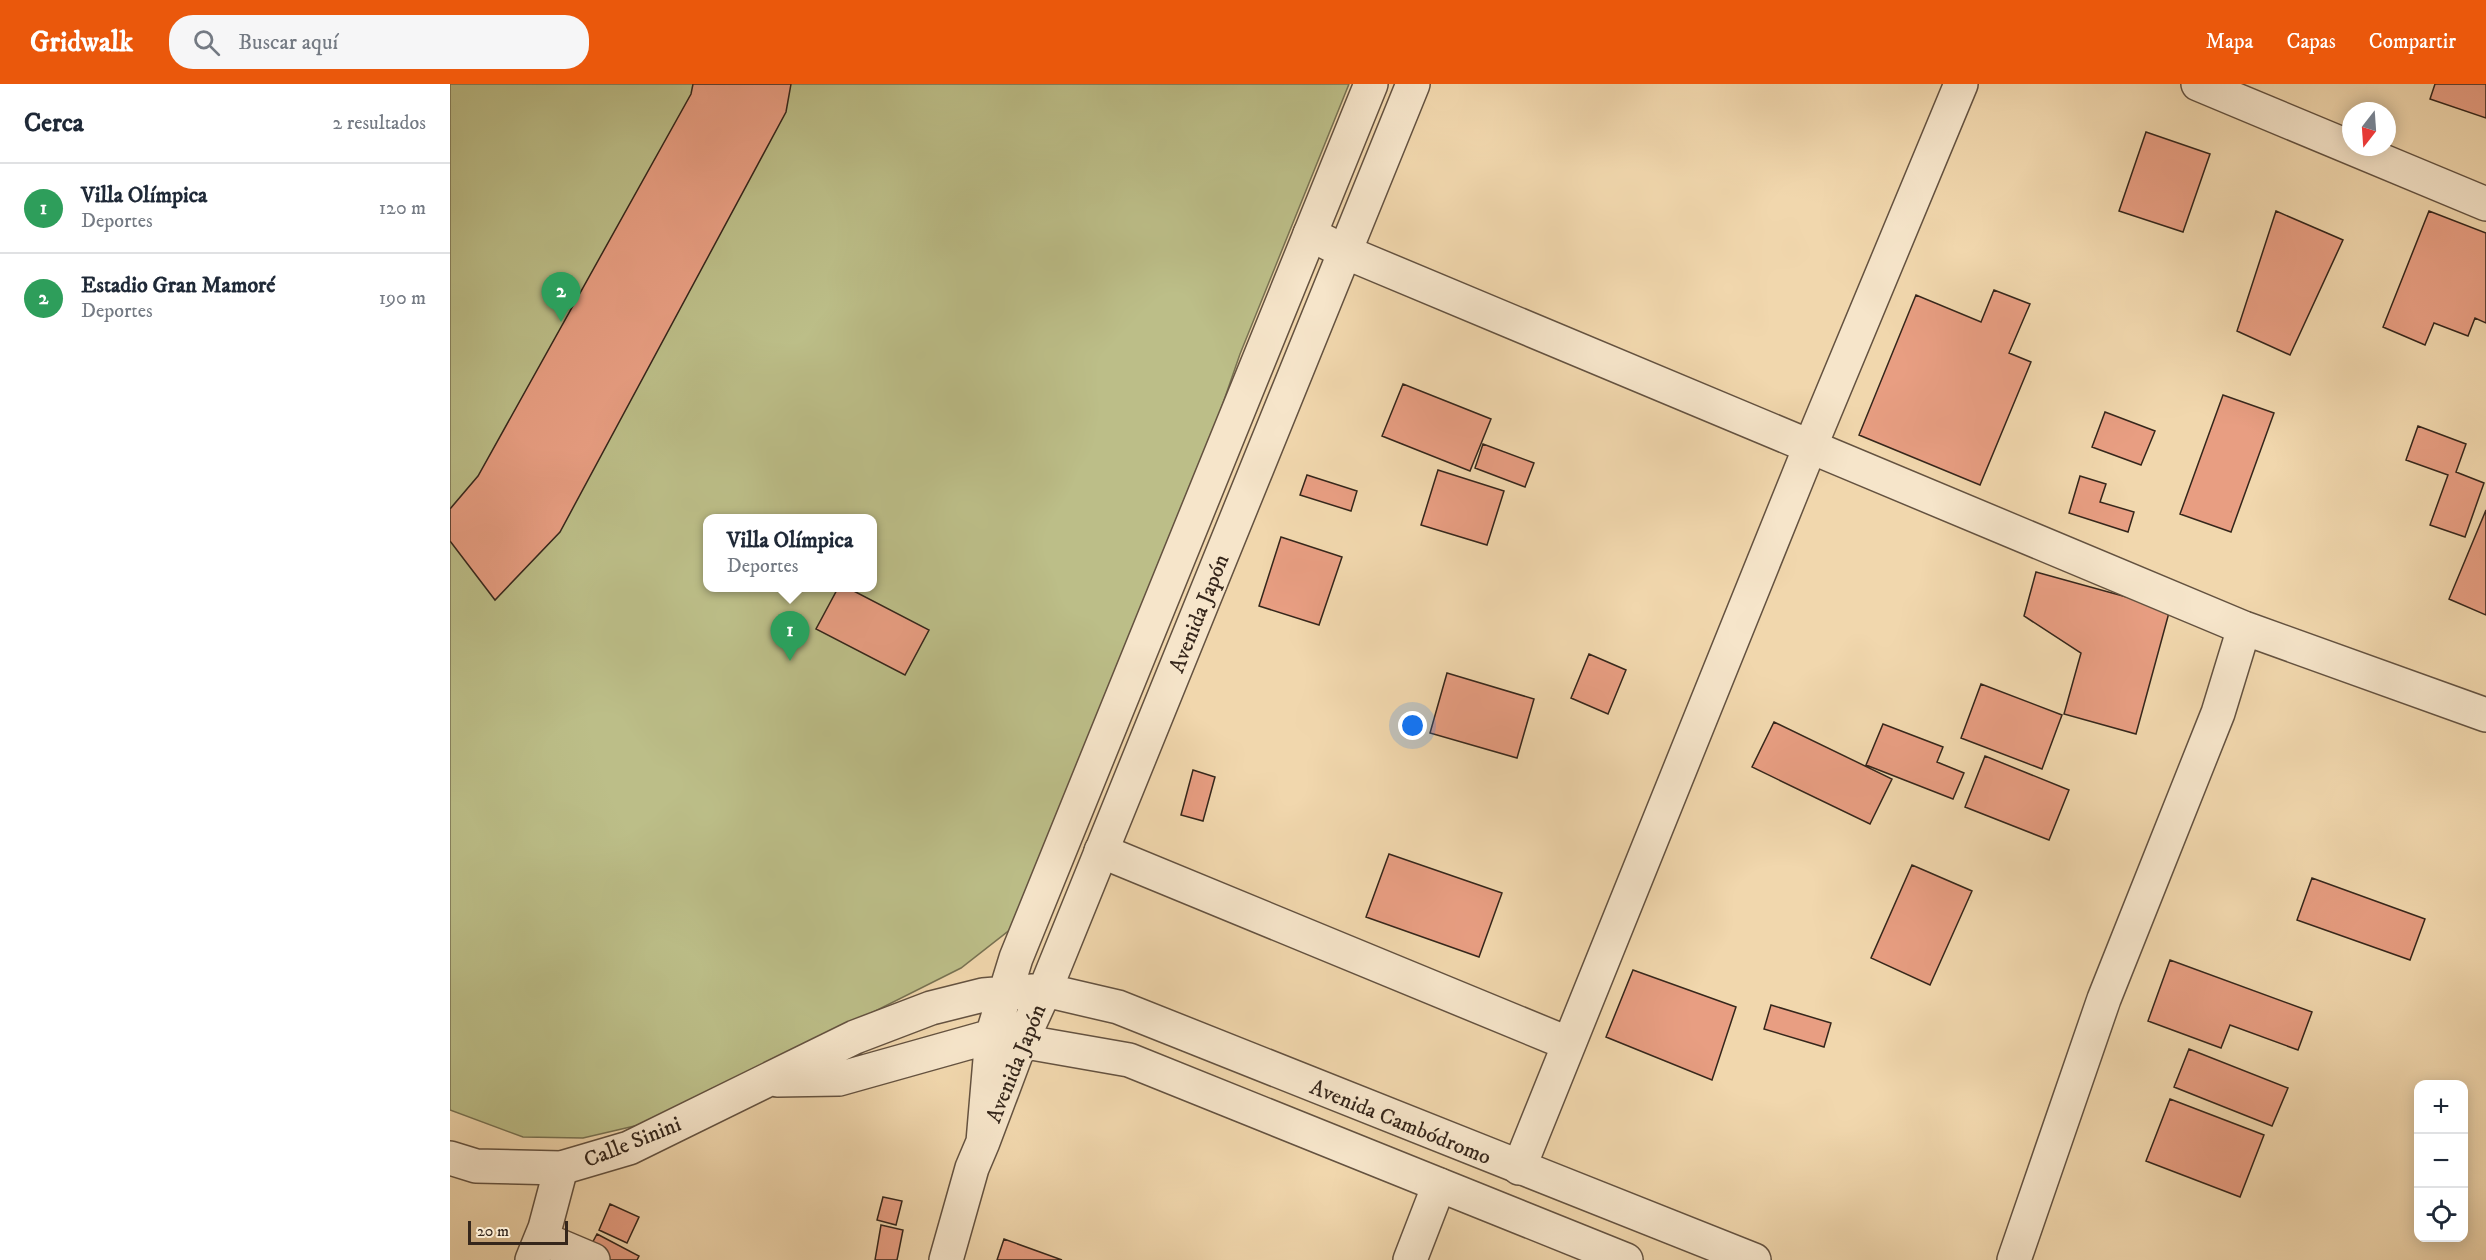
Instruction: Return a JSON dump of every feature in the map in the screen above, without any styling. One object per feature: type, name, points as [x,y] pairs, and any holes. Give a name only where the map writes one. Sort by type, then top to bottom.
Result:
[{"type":"street","name":"Avenida Japón","points":[[946,1260],[972,1168],[983,1142],[1008,1038],[1005,993],[1016,958],[1371,84]]},
{"type":"street","name":"Avenida Japón","points":[[1008,1038],[1045,990],[1413,84]]},
{"type":"street","points":[[1519,1168],[1567,1043],[1810,447],[1961,84]]},
{"type":"street","points":[[2198,84],[2486,204]]},
{"type":"street","points":[[1310,234],[1345,252],[2244,628],[2486,715]]},
{"type":"street","points":[[2014,1260],[2104,999],[2218,713],[2244,628]]},
{"type":"street","points":[[1101,852],[1567,1043]]},
{"type":"street","name":"Calle Sinini","points":[[450,1158],[476,1166],[561,1168],[628,1148],[772,1080],[855,1036],[898,1020],[983,995],[1045,990]]},
{"type":"street","name":"Avenida Cambódromo","points":[[1045,990],[1118,1007],[1754,1260]]},
{"type":"street","name":"Calle Sinini","points":[[772,1080],[839,1079],[1008,1038]]},
{"type":"street","name":"Avenida Cambódromo","points":[[1008,1038],[1129,1060],[1439,1185],[1580,1251],[1626,1260]]},
{"type":"street","points":[[561,1168],[537,1249],[593,1260]]},
{"type":"street","points":[[1410,1260],[1439,1185]]},
{"type":"green space","points":[[450,84],[1349,84],[1240,354],[1203,461],[1025,918],[961,968],[656,1121],[583,1138],[523,1137],[450,1110]]},
{"type":"building","points":[[693,84],[791,84],[786,112],[560,532],[495,600],[450,541],[450,509],[478,476],[691,94]]},
{"type":"building","points":[[2435,84],[2486,84],[2486,118],[2430,99]]},
{"type":"building","points":[[2146,132],[2210,154],[2183,232],[2119,211]]},
{"type":"building","points":[[2276,211],[2343,240],[2290,355],[2237,331]]},
{"type":"building","points":[[2429,211],[2486,233],[2486,323],[2475,318],[2468,336],[2434,323],[2425,345],[2383,327]]},
{"type":"building","points":[[1994,290],[2030,304],[2009,353],[2031,362],[1980,485],[1859,435],[1916,295],[1981,322]]},
{"type":"building","points":[[1403,384],[1491,419],[1470,471],[1382,436]]},
{"type":"building","points":[[2223,395],[2274,413],[2231,532],[2180,514]]},
{"type":"building","points":[[2105,412],[2155,431],[2141,465],[2092,447]]},
{"type":"building","points":[[2418,426],[2466,444],[2456,472],[2484,483],[2465,537],[2430,525],[2448,475],[2406,460]]},
{"type":"building","points":[[1483,444],[1534,463],[1525,487],[1475,468]]},
{"type":"building","points":[[1438,470],[1504,491],[1487,545],[1421,525]]},
{"type":"building","points":[[1307,475],[1357,491],[1351,511],[1300,495]]},
{"type":"building","points":[[2080,476],[2106,484],[2100,502],[2134,512],[2128,532],[2069,513]]},
{"type":"building","points":[[2486,510],[2486,615],[2449,599]]},
{"type":"building","points":[[1281,537],[1342,557],[1319,625],[1259,606]]},
{"type":"building","points":[[2036,572],[2170,609],[2136,734],[2064,714],[2081,653],[2024,616]]},
{"type":"building","points":[[836,592],[856,592],[929,630],[905,675],[816,629]]},
{"type":"building","points":[[1589,654],[1626,670],[1608,714],[1571,698]]},
{"type":"building","points":[[1447,673],[1534,699],[1517,758],[1430,733]]},
{"type":"building","points":[[1981,684],[2062,715],[2042,769],[1961,738]]},
{"type":"building","points":[[1774,722],[1892,779],[1870,824],[1752,767]]},
{"type":"building","points":[[1883,724],[1943,747],[1937,762],[1964,773],[1953,799],[1866,765]]},
{"type":"building","points":[[1985,756],[2069,790],[2049,840],[1965,807]]},
{"type":"building","points":[[1193,770],[1215,777],[1203,821],[1181,815]]},
{"type":"building","points":[[1389,854],[1502,893],[1479,957],[1366,917]]},
{"type":"building","points":[[1912,865],[1972,891],[1930,985],[1871,958]]},
{"type":"building","points":[[2312,878],[2425,919],[2410,960],[2297,920]]},
{"type":"building","points":[[2170,960],[2312,1012],[2298,1050],[2230,1025],[2221,1048],[2148,1021]]},
{"type":"building","points":[[1633,970],[1736,1007],[1712,1080],[1606,1037]]},
{"type":"building","points":[[1771,1005],[1831,1023],[1824,1047],[1764,1029]]},
{"type":"building","points":[[2189,1049],[2288,1088],[2272,1126],[2174,1087]]},
{"type":"building","points":[[2170,1099],[2264,1135],[2240,1197],[2146,1161]]},
{"type":"building","points":[[883,1197],[902,1201],[896,1225],[877,1220]]},
{"type":"building","points":[[610,1204],[639,1217],[627,1243],[599,1230]]},
{"type":"building","points":[[881,1225],[903,1230],[897,1260],[875,1260]]},
{"type":"building","points":[[597,1234],[639,1256],[637,1260],[605,1260],[588,1251]]},
{"type":"building","points":[[1004,1239],[1062,1260],[997,1260]]},
{"type":"place","name":"Estadio Gran Mamoré","points":[[561,322]]},
{"type":"place","name":"Villa Olímpica","points":[[790,661]]}]
